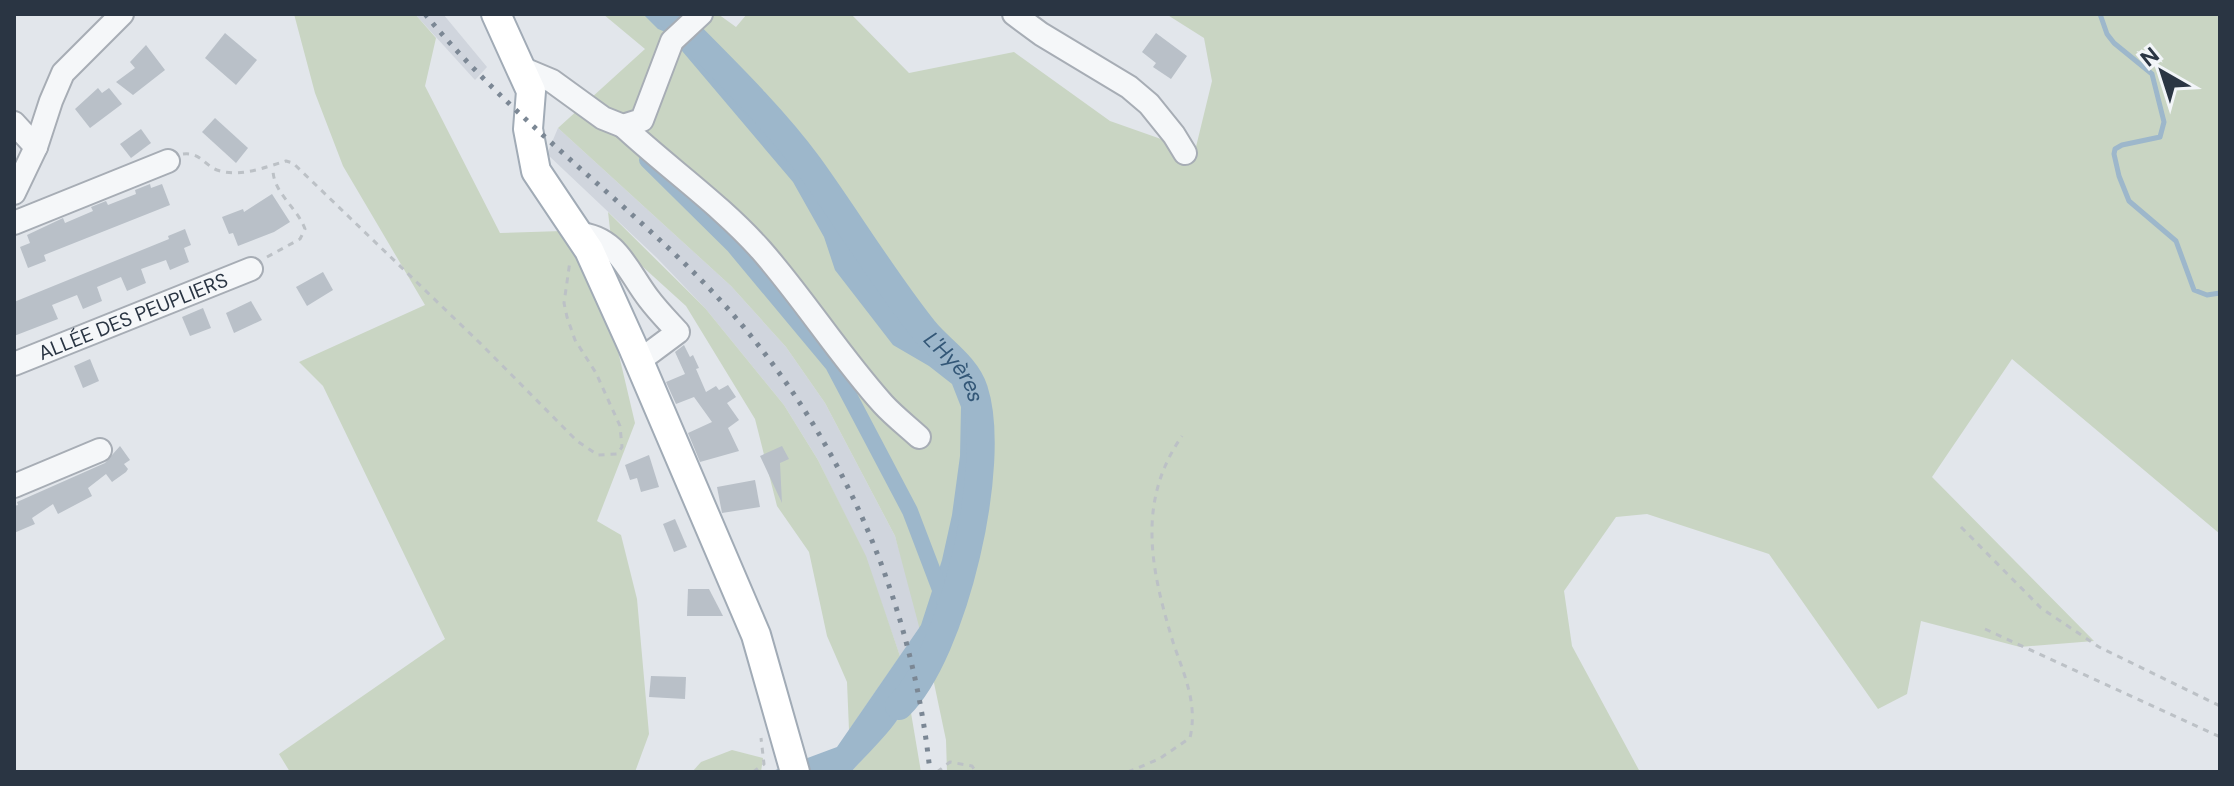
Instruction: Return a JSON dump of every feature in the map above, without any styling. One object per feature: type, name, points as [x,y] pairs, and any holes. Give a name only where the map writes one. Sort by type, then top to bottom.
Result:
[{"type":"main road","points":[[496,14],[531,91],[528,129],[536,171],[583,242],[639,361],[756,635],[795,772]]},
{"type":"street","points":[[14,193],[36,147],[63,73],[122,14]]},
{"type":"street","points":[[1014,14],[1041,34],[1129,87],[1149,104],[1185,153]]},
{"type":"street","points":[[623,126],[642,120],[672,41],[694,20]]},
{"type":"street","points":[[516,57],[603,118],[623,126],[732,221],[759,247],[809,307],[851,366],[885,406],[919,437]]},
{"type":"street","points":[[14,123],[36,147]]},
{"type":"street","points":[[14,223],[168,161]]},
{"type":"street","points":[[583,242],[595,235],[620,256],[648,298],[678,332],[639,361]]},
{"type":"street","name":"ALLÉE DES PEUPLIERS","points":[[14,364],[251,269]]},
{"type":"street","points":[[14,486],[100,450]]},
{"type":"path","points":[[168,161],[190,153],[225,172],[273,168],[286,161],[302,171],[577,441],[598,455],[617,454],[622,447],[620,426],[596,373],[575,340],[564,303],[583,242]]},
{"type":"path","points":[[251,269],[300,239],[305,229],[278,188],[273,168]]},
{"type":"path","points":[[1128,772],[1159,759],[1190,738],[1194,718],[1189,688],[1159,588],[1150,521],[1166,459],[1182,436]]},
{"type":"path","points":[[1961,527],[2041,608],[2099,647],[2220,706]]},
{"type":"path","points":[[1985,629],[2220,737]]},
{"type":"path","points":[[937,772],[950,762],[972,766],[976,772]]},
{"type":"shaded area","points":[[415,14],[443,14],[487,67],[475,80]]},
{"type":"shaded area","points":[[558,128],[731,286],[786,347],[825,403],[895,536],[921,625],[900,656],[865,556],[818,460],[784,405],[705,308],[547,154]]},
{"type":"green space","points":[[294,14],[415,14],[436,38],[425,86],[500,233],[562,231],[587,269],[618,351],[635,423],[597,521],[621,535],[637,599],[649,734],[635,772],[290,772],[279,754],[445,639],[323,386],[299,362],[425,305],[343,166],[315,93]]},
{"type":"green space","points":[[603,14],[718,14],[736,27],[747,14],[851,14],[909,73],[1014,52],[1110,121],[1195,151],[1212,81],[1204,38],[1166,14],[2220,14],[2220,534],[2012,359],[1932,477],[2094,641],[2020,647],[1921,621],[1907,694],[1878,709],[1769,554],[1647,514],[1616,517],[1564,591],[1572,646],[1640,772],[947,772],[946,740],[934,683],[895,536],[825,403],[786,347],[731,286],[558,128],[645,49]]},
{"type":"green space","points":[[608,212],[705,308],[784,405],[818,460],[866,556],[900,656],[849,730],[847,682],[827,636],[809,552],[777,506],[755,419],[686,306],[611,238]]},
{"type":"green space","points":[[909,701],[921,772],[851,772],[899,718]]},
{"type":"green space","points":[[732,750],[763,758],[761,772],[692,772],[701,762]]},
{"type":"water","points":[[643,14],[669,14],[708,51],[807,164],[878,269],[973,387],[978,408],[979,468],[970,536],[957,596],[940,643],[914,693],[883,738],[851,772],[770,772],[837,747],[921,625],[942,560],[952,515],[960,456],[961,407],[952,384],[893,345],[835,270],[824,237],[793,182],[677,45],[673,35],[658,29]]},
{"type":"building","points":[[225,33],[257,60],[236,85],[205,58]]},
{"type":"building","points":[[1156,33],[1187,56],[1171,79],[1153,67],[1156,63],[1142,52]]},
{"type":"building","points":[[146,45],[165,70],[133,95],[116,82],[135,68],[130,62]]},
{"type":"building","points":[[98,88],[102,93],[109,88],[122,104],[90,128],[75,109]]},
{"type":"building","points":[[215,118],[248,148],[236,163],[202,132]]},
{"type":"building","points":[[141,129],[151,143],[131,158],[120,144]]},
{"type":"building","points":[[150,184],[151,188],[162,184],[170,205],[44,255],[46,261],[28,268],[20,247],[30,243],[27,235],[63,218],[65,223],[93,211],[91,207],[106,201],[108,205],[136,194],[135,190]]},
{"type":"building","points":[[272,194],[290,222],[238,246],[222,217],[243,209],[244,212]]},
{"type":"building","points":[[185,229],[191,245],[184,248],[189,262],[170,270],[166,260],[141,269],[146,283],[127,291],[121,277],[97,287],[102,301],[83,309],[77,295],[52,305],[58,319],[14,336],[14,302],[169,239],[168,236]]},
{"type":"building","points":[[323,272],[333,290],[307,306],[296,287]]},
{"type":"building","points":[[251,301],[262,320],[234,333],[226,313]]},
{"type":"building","points":[[203,308],[211,328],[190,336],[182,317]]},
{"type":"building","points":[[684,345],[690,357],[693,355],[706,392],[716,386],[719,390],[728,385],[736,397],[727,403],[739,420],[728,428],[739,451],[700,462],[688,433],[712,422],[694,397],[676,404],[666,382],[685,374],[675,352]]},
{"type":"building","points":[[90,359],[99,381],[83,388],[74,366]]},
{"type":"building","points":[[120,446],[130,460],[124,464],[128,469],[126,472],[112,482],[106,474],[88,488],[92,496],[58,514],[53,504],[32,518],[35,524],[14,533],[14,506],[18,505],[17,502],[105,463]]},
{"type":"building","points":[[782,446],[789,459],[780,463],[782,503],[760,456]]},
{"type":"building","points":[[649,455],[659,487],[641,492],[637,478],[630,480],[625,465]]},
{"type":"building","points":[[755,480],[760,507],[722,513],[717,487]]},
{"type":"building","points":[[675,519],[687,547],[674,552],[663,524]]},
{"type":"building","points":[[688,589],[709,589],[723,616],[687,616]]},
{"type":"building","points":[[651,676],[686,677],[685,699],[649,697]]},
{"type":"waterway","name":"L'Hyères","points":[[669,14],[777,126],[823,186],[909,310],[965,373],[974,390],[980,422],[980,463],[966,555],[937,644],[919,680],[899,706]]},
{"type":"waterway","points":[[2100,14],[2114,43],[2152,74],[2164,122],[2160,137],[2115,149],[2119,176],[2129,201],[2176,241],[2194,290],[2207,295],[2220,293]]},
{"type":"waterway","points":[[647,160],[733,245],[833,365],[910,511],[950,616]]},
{"type":"railway","points":[[425,14],[485,80],[682,261],[732,314],[777,371],[817,431],[851,494],[880,561],[903,629],[919,700],[930,772]]}]
